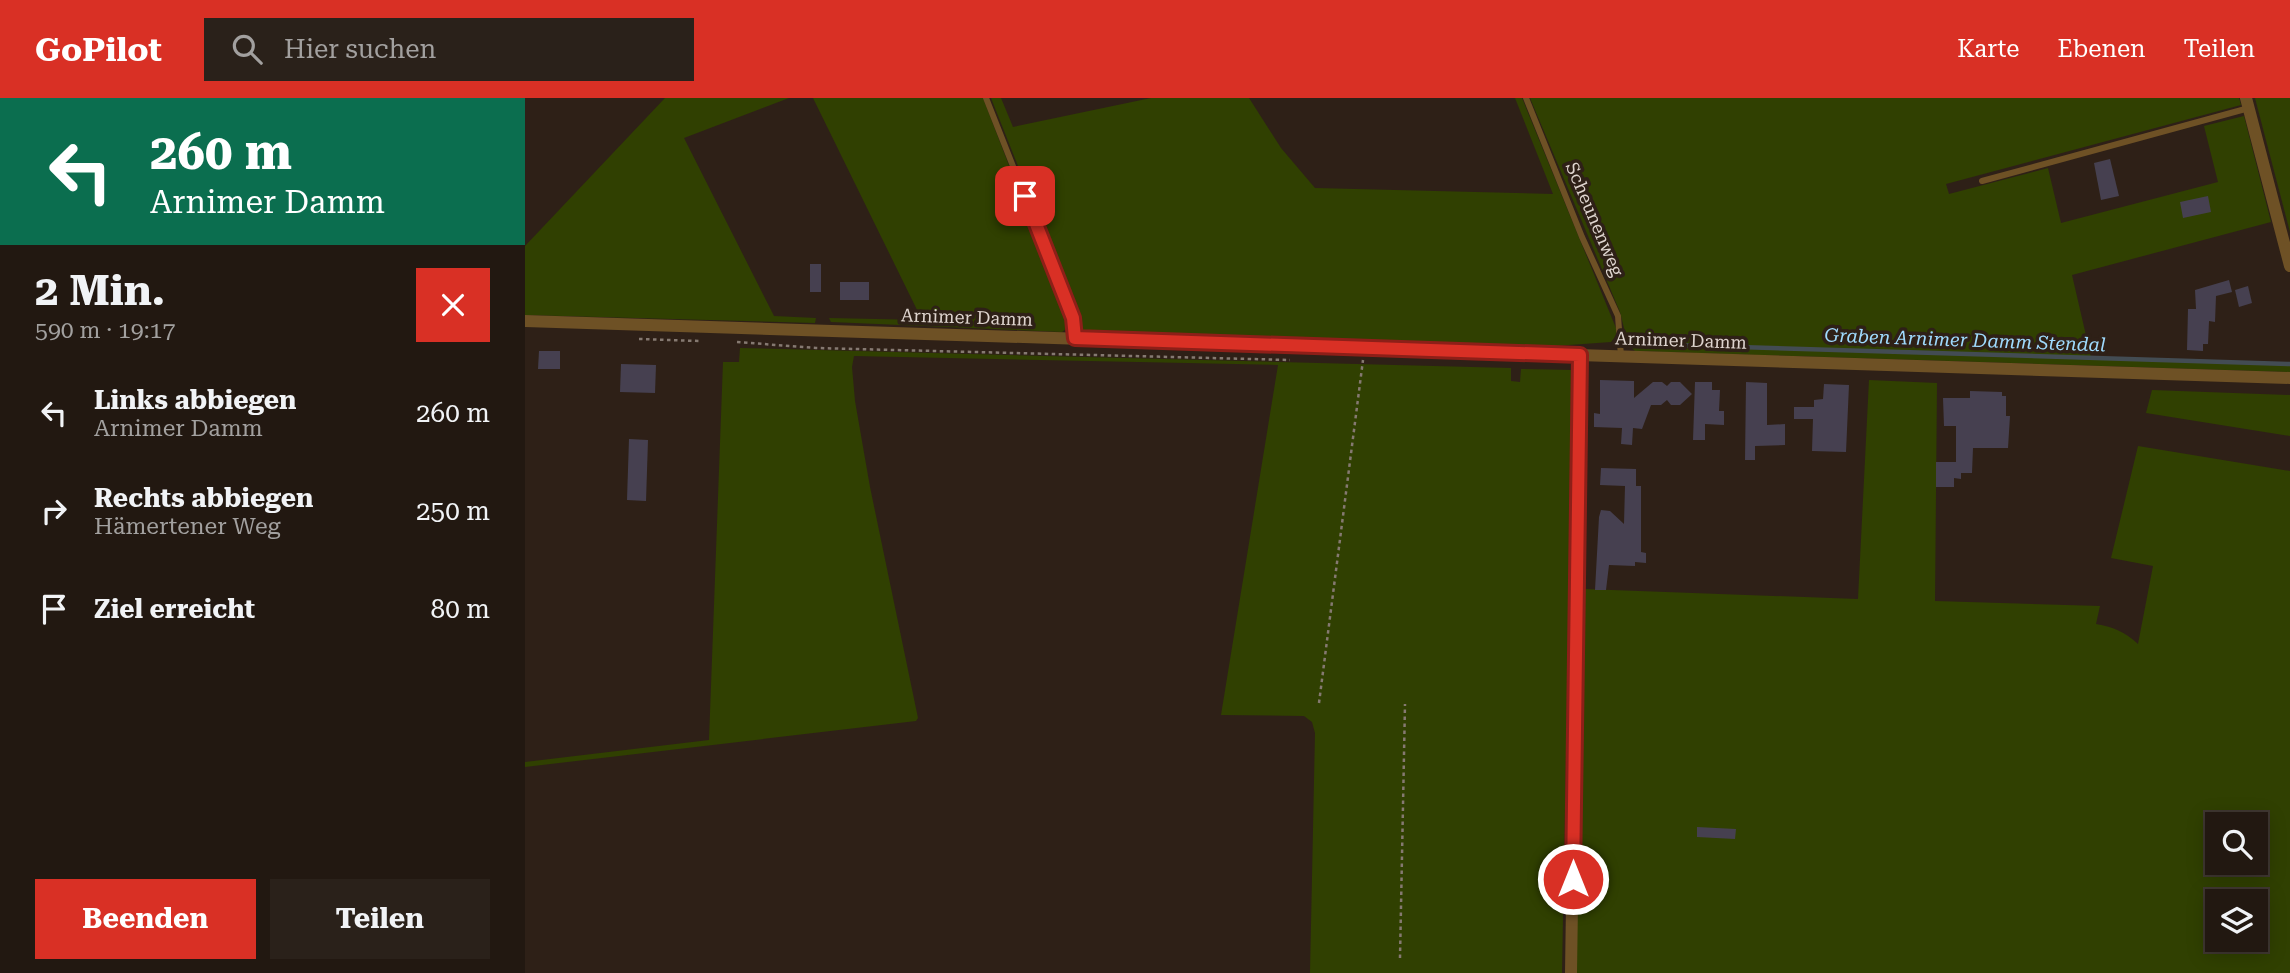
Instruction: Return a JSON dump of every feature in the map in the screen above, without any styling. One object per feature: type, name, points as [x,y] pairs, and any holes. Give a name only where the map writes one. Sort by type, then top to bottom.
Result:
[{"type":"street","points":[[2247,103],[2290,266]]},
{"type":"street","name":"Arnimer Damm","points":[[525,321],[2290,378]]},
{"type":"street","points":[[1571,973],[1580,355]]},
{"type":"lane","points":[[986,98],[1073,318],[1075,338]]},
{"type":"lane","name":"Scheunenweg","points":[[1526,98],[1582,237],[1618,316],[1621,356]]},
{"type":"lane","points":[[1982,181],[2247,103]]},
{"type":"path","points":[[1319,704],[1364,348]]},
{"type":"path","points":[[1400,958],[1405,704]]},
{"type":"green space","points":[[665,98],[789,98],[684,138],[774,316],[816,318],[815,323],[525,315],[525,246]]},
{"type":"green space","points":[[813,98],[983,98],[1068,319],[1066,329],[1062,332],[831,322],[829,318],[922,320]]},
{"type":"green space","points":[[991,98],[1001,98],[1013,127],[1151,98],[1249,98],[1281,148],[1315,188],[1553,194],[1515,98],[1522,98],[1618,333],[1611,342],[1555,346],[1085,332],[1076,317],[1073,294],[1068,292]]},
{"type":"green space","points":[[1530,98],[2239,98],[2241,105],[1946,184],[1949,194],[2048,168],[2061,223],[2218,182],[2204,126],[2244,116],[2271,222],[2072,275],[2091,357],[2290,363],[2290,372],[1635,351],[1628,344],[1620,312]]},
{"type":"green space","points":[[2255,98],[2290,98],[2290,232]]},
{"type":"green space","points":[[740,348],[1511,368],[1511,381],[1520,382],[1521,369],[1573,370],[1562,973],[1310,973],[1315,733],[1312,722],[1304,716],[1221,715],[1278,365],[854,356],[852,367],[855,401],[918,718],[916,721],[525,767],[525,762],[709,740],[723,362],[739,362]]},
{"type":"green space","points":[[1869,380],[1937,383],[1935,601],[2100,606],[2096,624],[2119,631],[2138,644],[2153,566],[2111,558],[2138,446],[2290,471],[2290,973],[1576,973],[1577,807],[1581,807],[1585,589],[1858,599]]},
{"type":"green space","points":[[2152,390],[2290,395],[2290,436],[2146,413]]},
{"type":"building","points":[[2110,159],[2119,196],[2101,200],[2094,163]]},
{"type":"building","points":[[2208,196],[2211,212],[2183,218],[2180,202]]},
{"type":"building","points":[[810,264],[821,264],[821,292],[810,292]]},
{"type":"building","points":[[2229,280],[2232,292],[2216,296],[2215,322],[2209,321],[2208,344],[2203,344],[2203,351],[2187,350],[2188,309],[2196,309],[2195,290]]},
{"type":"building","points":[[840,282],[869,282],[869,300],[840,300]]},
{"type":"building","points":[[2248,286],[2252,303],[2239,307],[2235,290]]},
{"type":"building","points":[[539,351],[560,351],[560,369],[538,369]]},
{"type":"building","points":[[621,364],[656,365],[655,393],[620,392]]},
{"type":"building","points":[[1600,380],[1634,381],[1634,398],[1653,382],[1662,382],[1667,386],[1671,382],[1680,382],[1692,394],[1680,405],[1671,405],[1667,400],[1661,405],[1651,405],[1642,429],[1633,428],[1632,445],[1621,444],[1622,428],[1594,427],[1594,413],[1600,414]]},
{"type":"building","points":[[1695,382],[1712,382],[1712,390],[1720,390],[1719,411],[1724,411],[1724,425],[1705,424],[1705,440],[1693,440]]},
{"type":"building","points":[[1746,382],[1767,383],[1767,425],[1785,424],[1785,445],[1755,446],[1755,460],[1745,460]]},
{"type":"building","points":[[1824,384],[1849,385],[1846,452],[1812,451],[1813,419],[1794,419],[1794,407],[1814,407],[1814,400],[1823,399]]},
{"type":"building","points":[[1970,391],[2002,392],[2002,396],[2006,396],[2006,416],[2010,416],[2008,448],[1973,448],[1972,473],[1961,473],[1961,479],[1954,478],[1954,487],[1936,487],[1936,462],[1956,462],[1956,426],[1944,426],[1943,398],[1970,398]]},
{"type":"building","points":[[629,439],[648,440],[646,501],[627,500]]},
{"type":"building","points":[[1601,468],[1636,469],[1636,486],[1641,486],[1641,552],[1646,553],[1646,563],[1635,562],[1635,566],[1609,565],[1606,590],[1595,590],[1601,510],[1610,511],[1624,524],[1625,486],[1600,485]]},
{"type":"building","points":[[1697,827],[1736,829],[1735,839],[1697,837]]},
{"type":"waterway","name":"Graben Arnimer Damm Stendal","points":[[1640,344],[2290,364]]},
{"type":"route","points":[[1025,196],[1073,318],[1075,338],[1580,355],[1573,711],[1573,879]]}]
